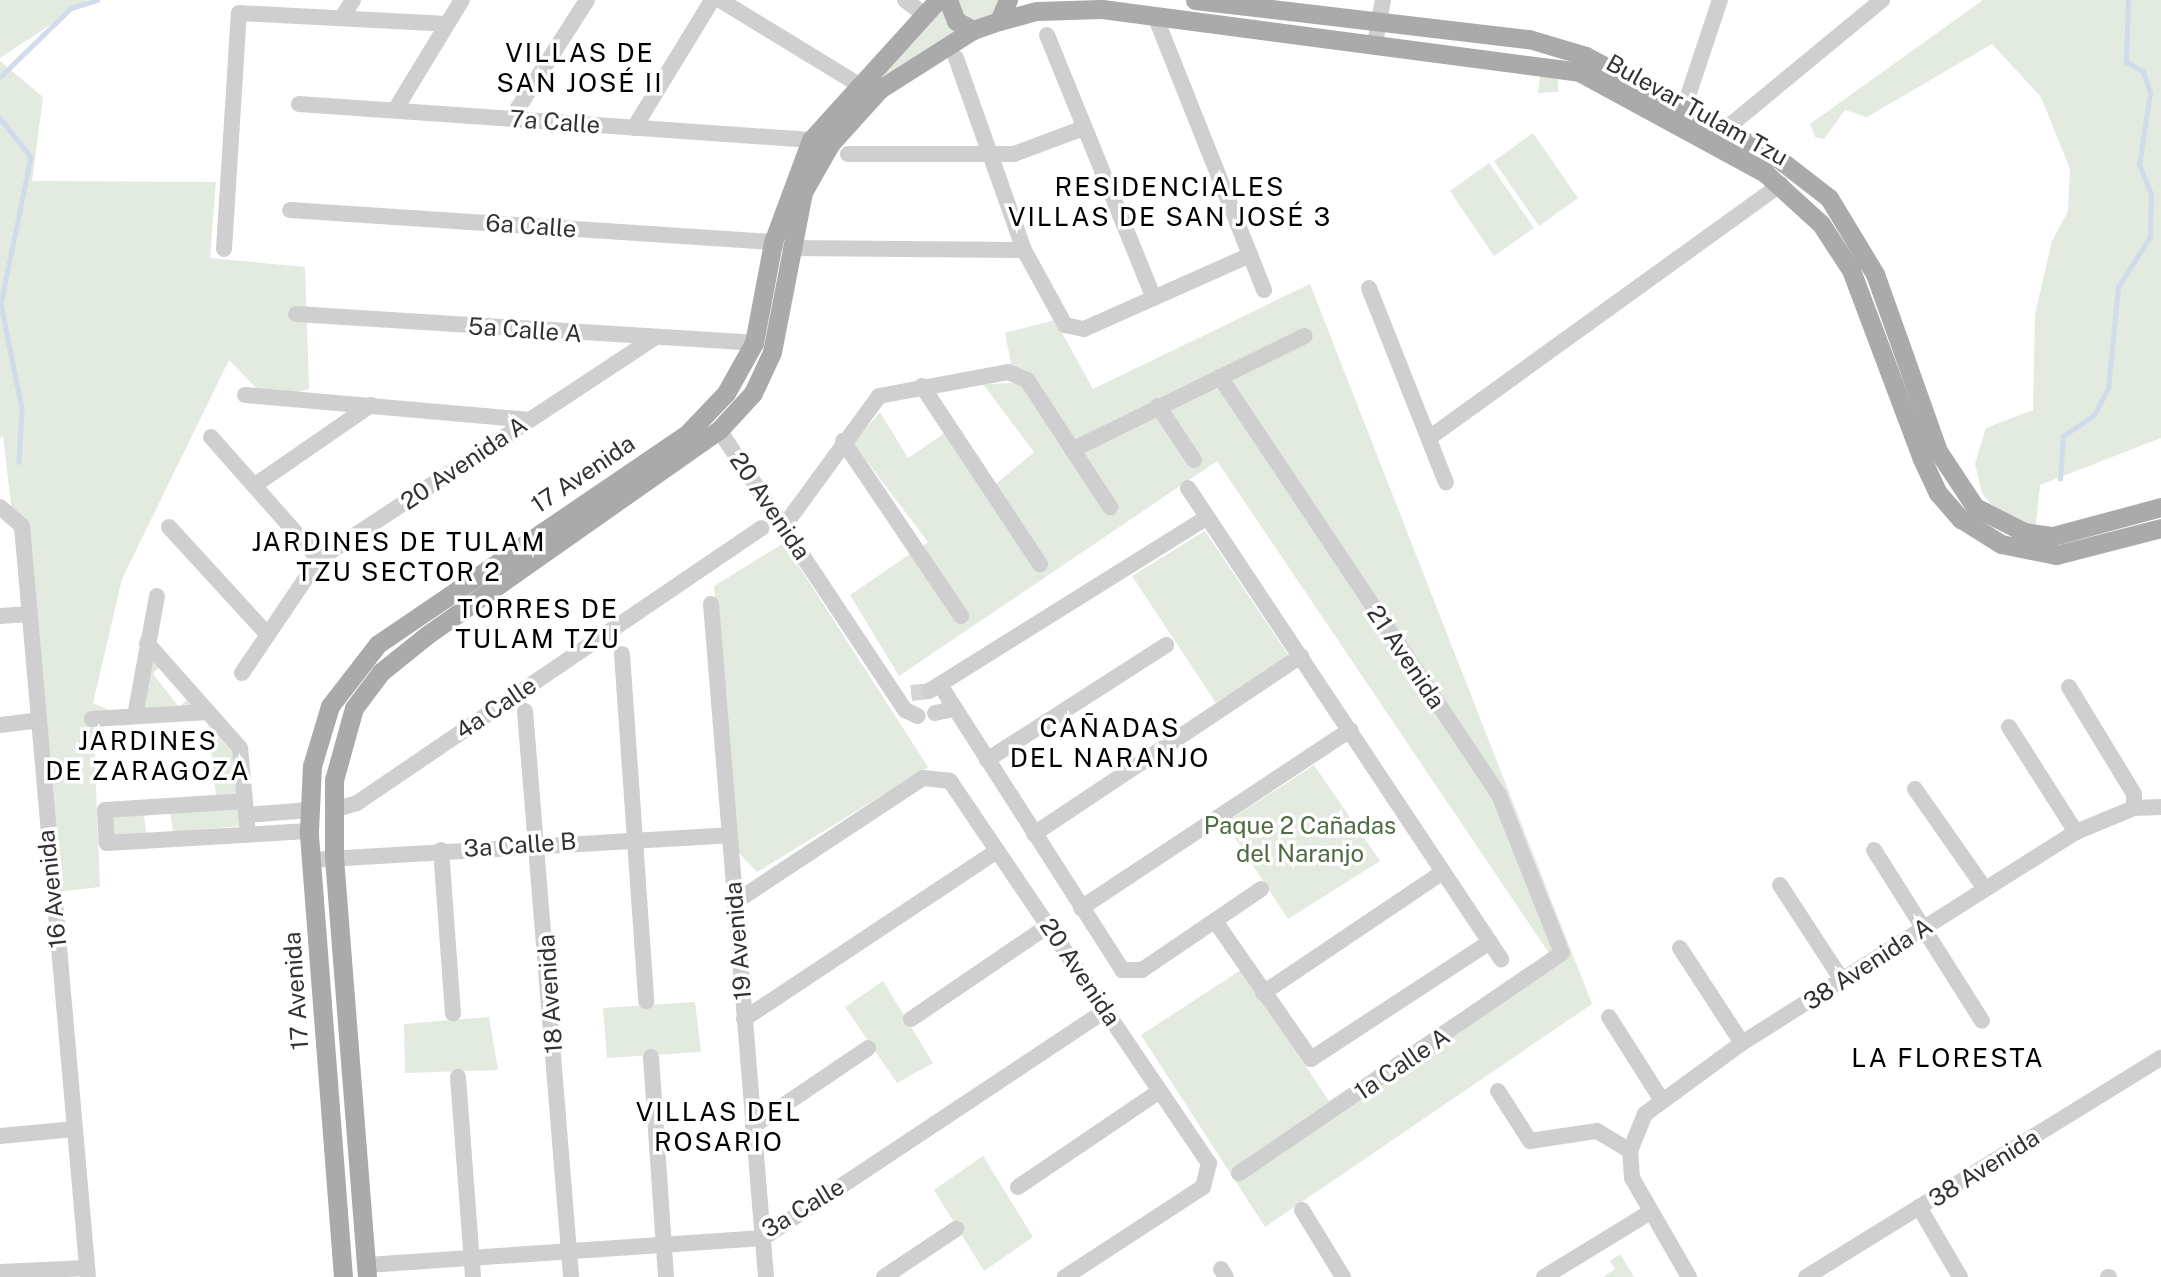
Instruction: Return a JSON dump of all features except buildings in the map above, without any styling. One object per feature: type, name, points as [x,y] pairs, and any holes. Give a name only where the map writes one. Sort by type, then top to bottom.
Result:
[{"type":"main road","name":"17 Avenida","points":[[342,1277],[309,831],[312,766],[330,705],[378,644],[685,435],[726,393],[754,343],[811,140],[938,0]]},
{"type":"main road","points":[[948,0],[956,21],[973,30]]},
{"type":"main road","points":[[999,20],[1008,0]]},
{"type":"main road","name":"Bulevar Tulam Tzu","points":[[1195,0],[1561,47],[1717,136],[1806,178],[1852,227],[1875,274],[1938,451],[1975,507],[2024,532],[2053,536],[2161,507]]},
{"type":"main road","name":"Bulevar Tulam Tzu","points":[[999,20],[1037,11],[1101,9],[1428,49],[1579,72],[1681,116]]},
{"type":"main road","name":"17 Avenida","points":[[367,1271],[334,858],[333,810],[344,732],[381,672],[719,430],[752,393],[772,352],[781,245],[803,192],[831,143],[913,62],[973,30],[999,20]]},
{"type":"main road","points":[[1428,49],[1433,29]]},
{"type":"main road","name":"Bulevar Tulam Tzu","points":[[1717,136],[1781,184],[1839,246],[1922,459],[1938,493],[1961,519],[2001,544],[2056,555],[2161,528]]},
{"type":"street","points":[[343,16],[353,0]]},
{"type":"street","points":[[395,110],[462,0]]},
{"type":"street","points":[[511,119],[587,0]]},
{"type":"street","points":[[634,128],[712,0]]},
{"type":"street","points":[[720,0],[861,86]]},
{"type":"street","points":[[905,0],[925,15]]},
{"type":"street","points":[[1375,43],[1383,0]]},
{"type":"street","points":[[1681,116],[1720,0]]},
{"type":"street","points":[[1717,136],[1882,0]]},
{"type":"street","points":[[224,249],[239,13],[343,16],[447,24]]},
{"type":"street","points":[[1155,16],[1264,290]]},
{"type":"street","points":[[1047,35],[1154,298]]},
{"type":"street","points":[[956,58],[992,152],[1024,250],[1069,328],[1084,329],[1250,256]]},
{"type":"street","name":"7a Calle","points":[[299,104],[811,140]]},
{"type":"street","points":[[848,154],[1014,154],[1084,128]]},
{"type":"street","points":[[1429,438],[1781,184]]},
{"type":"street","name":"6a Calle","points":[[290,210],[781,245],[1024,250]]},
{"type":"street","points":[[1369,288],[1446,482]]},
{"type":"street","name":"5a Calle A","points":[[296,314],[754,343]]},
{"type":"street","points":[[1072,450],[1305,336]]},
{"type":"street","name":"20 Avenida A","points":[[242,673],[266,633],[319,559],[654,338]]},
{"type":"street","points":[[783,526],[843,441],[879,396],[922,386],[1019,374],[1110,507]]},
{"type":"street","name":"21 Avenida","points":[[1220,377],[1499,795],[1562,953]]},
{"type":"street","points":[[922,386],[1040,564]]},
{"type":"street","points":[[245,394],[529,420]]},
{"type":"street","points":[[255,485],[371,405]]},
{"type":"street","points":[[1158,406],[1194,460]]},
{"type":"street","name":"20 Avenida","points":[[719,430],[894,693],[918,716]]},
{"type":"street","points":[[211,437],[319,559]]},
{"type":"street","points":[[843,441],[961,617]]},
{"type":"street","points":[[1188,488],[1501,959]]},
{"type":"street","name":"16 Avenida","points":[[2,507],[22,526],[35,722],[88,1273]]},
{"type":"street","points":[[1207,517],[935,690],[954,709],[1119,968],[1130,973],[1261,890]]},
{"type":"street","points":[[169,527],[266,633]]},
{"type":"street","name":"4a Calle","points":[[333,810],[357,803],[761,528]]},
{"type":"street","points":[[135,716],[157,596]]},
{"type":"street","name":"19 Avenida","points":[[711,604],[766,1277]]},
{"type":"street","points":[[0,616],[26,614]]},
{"type":"street","points":[[147,643],[240,748],[248,834]]},
{"type":"street","points":[[987,761],[1166,645]]},
{"type":"street","points":[[622,654],[646,1001]]},
{"type":"street","points":[[1034,834],[1301,656]]},
{"type":"street","points":[[2069,687],[2134,794],[2134,808],[2161,807]]},
{"type":"street","points":[[894,693],[911,693]]},
{"type":"street","points":[[935,713],[954,709]]},
{"type":"street","name":"18 Avenida","points":[[526,711],[539,844],[571,1277]]},
{"type":"street","points":[[92,719],[208,712]]},
{"type":"street","points":[[0,725],[35,722]]},
{"type":"street","points":[[2009,727],[2076,832]]},
{"type":"street","points":[[1081,908],[1350,730]]},
{"type":"street","name":"20 Avenida","points":[[735,902],[923,778],[937,775],[950,781],[1209,1163],[1210,1178],[1065,1277]]},
{"type":"street","points":[[1915,789],[1985,889]]},
{"type":"street","name":"38 Avenida A","points":[[1630,1151],[1645,1114],[1661,1099],[1742,1043],[2076,832],[2134,808]]},
{"type":"street","points":[[309,831],[107,843],[105,810],[310,810]]},
{"type":"street","name":"3a Calle B","points":[[312,860],[635,838],[729,835]]},
{"type":"street","points":[[441,850],[453,1014]]},
{"type":"street","points":[[1874,850],[1982,1021]]},
{"type":"street","points":[[744,1019],[997,851]]},
{"type":"street","points":[[1263,993],[1443,872]]},
{"type":"street","points":[[1780,885],[1842,980]]},
{"type":"street","points":[[1215,921],[1305,1056],[1317,1059],[1490,942]]},
{"type":"street","points":[[911,1019],[1048,926]]},
{"type":"street","points":[[1680,948],[1742,1043]]},
{"type":"street","name":"1a Calle A","points":[[1239,1173],[1562,953]]},
{"type":"street","name":"3a Calle","points":[[367,1271],[472,1257],[762,1238],[1105,1011]]},
{"type":"street","points":[[1609,1017],[1661,1099]]},
{"type":"street","points":[[753,1126],[868,1048]]},
{"type":"street","points":[[651,1057],[666,1277]]},
{"type":"street","name":"38 Avenida","points":[[1806,1277],[2161,1058]]},
{"type":"street","points":[[458,1077],[473,1277]]},
{"type":"street","points":[[1018,1187],[1160,1091]]},
{"type":"street","points":[[1498,1091],[1530,1141],[1597,1131],[1630,1151],[1632,1178],[1649,1213],[1689,1277]]},
{"type":"street","points":[[0,1136],[75,1129]]},
{"type":"street","points":[[1919,1208],[1960,1277]]},
{"type":"street","points":[[1302,1210],[1343,1277]]},
{"type":"street","points":[[1544,1277],[1649,1213]]},
{"type":"street","points":[[884,1277],[956,1229]]},
{"type":"street","points":[[0,1272],[88,1273]]},
{"type":"green space","points":[[0,0],[88,0],[0,58]]},
{"type":"green space","points":[[957,0],[998,0],[995,13],[976,21],[963,16]]},
{"type":"green space","points":[[1983,0],[2161,0],[2161,438],[2040,485],[2036,524],[2007,523],[1982,493],[1975,464],[1986,428],[2033,410],[2035,314],[2052,241],[2068,211],[2070,169],[2041,97],[1992,44],[1867,117],[1845,110],[1824,139],[1815,137],[1810,124]]},
{"type":"green space","points":[[945,2],[961,29],[871,84]]},
{"type":"green space","points":[[0,61],[43,97],[32,181],[216,182],[210,258],[305,267],[309,389],[268,400],[229,360],[122,579],[93,703],[118,714],[93,716],[100,887],[56,892],[3,435],[0,439]]},
{"type":"green space","points":[[1540,75],[1558,79],[1558,92],[1538,93]]},
{"type":"green space","points":[[1533,133],[1578,198],[1539,226],[1494,161]]},
{"type":"green space","points":[[1489,163],[1534,228],[1494,256],[1450,191]]},
{"type":"green space","points":[[1310,284],[1592,1004],[1265,1227],[1141,1035],[1241,970],[1329,1101],[1549,953],[1217,461],[899,676],[850,595],[928,542],[853,443],[880,412],[908,458],[952,428],[990,489],[1034,452],[983,384],[1015,383],[1005,333],[1055,320],[1093,389]]},
{"type":"green space","points":[[1205,531],[1289,656],[1216,703],[1132,576]]},
{"type":"green space","points":[[784,543],[928,767],[757,872],[739,853],[714,586]]},
{"type":"green space","points":[[151,661],[159,667],[153,674],[179,707],[187,700],[194,709],[143,709]]},
{"type":"green space","points":[[208,725],[234,754],[239,793],[216,795]]},
{"type":"green space","name":"Paque 2 Cañadas del Naranjo","points":[[1314,765],[1380,861],[1288,919],[1225,823]]},
{"type":"green space","points":[[239,807],[240,826],[173,832],[170,812]]},
{"type":"green space","points":[[144,815],[146,833],[111,836],[111,817]]},
{"type":"green space","points":[[883,981],[933,1063],[897,1083],[845,1007]]},
{"type":"green space","points":[[695,1002],[701,1052],[607,1058],[603,1008]]},
{"type":"green space","points":[[489,1017],[498,1070],[405,1073],[404,1024]]},
{"type":"green space","points":[[983,1156],[1033,1237],[984,1271],[934,1190]]},
{"type":"green space","points":[[1620,1254],[1634,1277],[1603,1277],[1615,1269],[1610,1261]]},
{"type":"waterway","points":[[0,77],[71,8],[97,0]]},
{"type":"waterway","points":[[2060,479],[2063,436],[2094,415],[2108,389],[2118,287],[2150,237],[2151,194],[2139,165],[2150,93],[2143,72],[2126,62],[2128,0]]},
{"type":"waterway","points":[[0,118],[31,157],[1,304],[22,409],[19,462]]},
{"type":"tunnel","points":[[911,693],[929,691]]},
{"type":"district","name":"VILLAS DE SAN JOSÉ II","points":[[580,68]]},
{"type":"district","name":"RESIDENCIALES VILLAS DE SAN JOSÉ 3","points":[[1170,202]]},
{"type":"district","name":"JARDINES DE TULAM TZU SECTOR 2","points":[[399,557]]},
{"type":"district","name":"TORRES DE TULAM TZU","points":[[538,624]]},
{"type":"district","name":"CAÑADAS DEL NARANJO","points":[[1110,743]]},
{"type":"district","name":"JARDINES DE ZARAGOZA","points":[[148,756]]},
{"type":"district","name":"LA FLORESTA","points":[[1948,1058]]},
{"type":"district","name":"VILLAS DEL ROSARIO","points":[[719,1127]]}]
